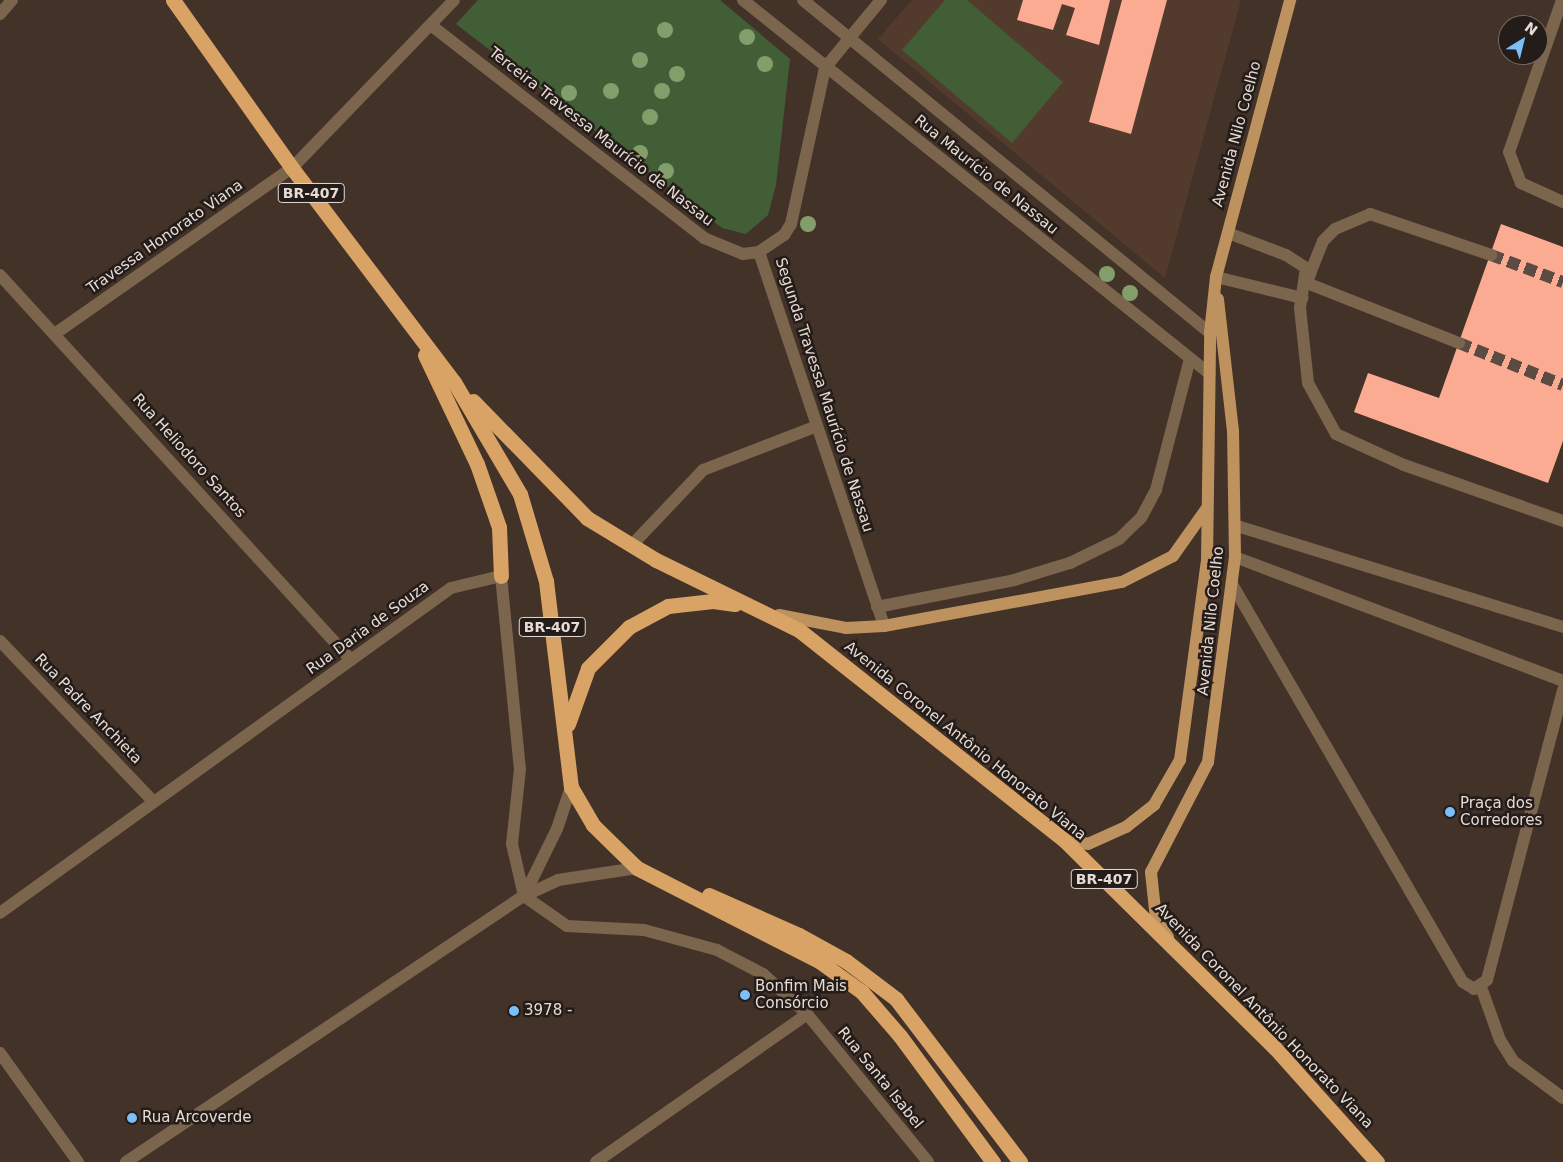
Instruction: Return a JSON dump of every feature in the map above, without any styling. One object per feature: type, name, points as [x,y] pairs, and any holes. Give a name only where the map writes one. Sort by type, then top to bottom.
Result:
[{"type":"highway","name":"BR-407","points":[[173,0],[292,168],[415,334],[454,382],[572,505],[631,546],[751,606]]},
{"type":"highway","points":[[415,334],[477,464],[499,527],[501,576]]},
{"type":"highway","name":"BR-407","points":[[454,382],[520,494],[534,530],[546,581],[571,787],[593,825],[637,868],[819,961],[862,992],[900,1036],[993,1162]]},
{"type":"highway","points":[[565,736],[571,706],[588,668],[629,627],[668,606],[690,602],[751,606]]},
{"type":"highway","name":"Avenida Coronel Antônio Honorato Viana","points":[[751,606],[798,630],[1064,840],[1275,1048],[1377,1162]]},
{"type":"highway","name":"BR-407","points":[[637,868],[760,914],[846,961],[880,987],[910,1015],[1020,1162]]},
{"type":"main road","name":"Avenida Nilo Coelho","points":[[1064,840],[1088,844],[1126,827],[1154,805],[1180,760],[1207,561],[1210,333],[1216,277],[1290,0]]},
{"type":"main road","name":"Avenida Nilo Coelho","points":[[1174,948],[1156,919],[1151,872],[1208,762],[1232,584],[1237,526],[1234,431],[1216,277]]},
{"type":"main road","name":"Avenida Nilo Coelho","points":[[751,606],[809,624],[884,626],[1122,582],[1149,572],[1188,540],[1209,503]]},
{"type":"street","points":[[0,14],[12,0]]},
{"type":"street","name":"Travessa Honorato Viana","points":[[56,332],[292,168],[432,26],[454,0]]},
{"type":"street","name":"Rua Maurício de Nassau","points":[[742,0],[1210,374]]},
{"type":"street","name":"Rua Maurício de Nassau","points":[[803,0],[1210,333]]},
{"type":"street","points":[[825,68],[881,0]]},
{"type":"street","points":[[1562,0],[1509,152],[1521,183],[1563,202]]},
{"type":"street","name":"Terceira Travessa Maurício de Nassau","points":[[432,26],[704,238],[743,254],[759,252]]},
{"type":"street","name":"Segunda Travessa Maurício de Nassau","points":[[825,68],[791,224],[784,235],[759,252],[884,626]]},
{"type":"street","points":[[1490,254],[1370,214],[1348,220],[1323,241],[1302,298],[1300,308],[1308,384],[1336,434],[1404,465],[1563,521]]},
{"type":"street","points":[[1228,233],[1299,262],[1306,268],[1307,283]]},
{"type":"street","name":"Rua Heliodoro Santos","points":[[0,275],[56,332],[351,660]]},
{"type":"street","points":[[1216,277],[1302,298]]},
{"type":"street","points":[[1307,283],[1459,343]]},
{"type":"street","points":[[877,607],[1014,580],[1070,563],[1119,539],[1141,518],[1156,490],[1190,359]]},
{"type":"street","points":[[631,546],[702,470],[817,426]]},
{"type":"street","points":[[1237,526],[1563,627]]},
{"type":"street","points":[[1235,557],[1563,681]]},
{"type":"street","points":[[501,576],[520,769],[512,844],[524,896]]},
{"type":"street","name":"Rua Daria de Souza","points":[[0,913],[152,800],[451,588],[501,576]]},
{"type":"street","points":[[1232,584],[1463,982],[1474,989],[1481,987],[1487,980],[1563,690]]},
{"type":"street","name":"Rua Padre Anchieta","points":[[0,641],[152,800]]},
{"type":"street","points":[[524,896],[557,829],[571,787]]},
{"type":"street","points":[[126,1162],[524,896],[558,880],[637,868]]},
{"type":"street","name":"Rua Santa Isabel","points":[[524,896],[567,926],[644,930],[717,950],[762,974],[807,1014],[928,1162]]},
{"type":"street","points":[[1481,987],[1500,1040],[1513,1061],[1563,1098]]},
{"type":"street","points":[[596,1162],[807,1014]]},
{"type":"street","points":[[0,1053],[78,1162]]},
{"type":"shaded area","points":[[912,0],[1241,0],[1165,278],[878,39]]},
{"type":"green space","points":[[478,0],[720,0],[790,59],[776,185],[768,215],[746,234],[722,228],[456,24]]},
{"type":"green space","points":[[945,0],[967,0],[1063,82],[1012,143],[902,50]]},
{"type":"building","points":[[1023,0],[1110,0],[1099,45],[1066,35],[1075,8],[1062,4],[1053,30],[1017,20]]},
{"type":"building","points":[[1122,0],[1167,0],[1131,134],[1089,122]]},
{"type":"building","points":[[1501,224],[1563,247],[1563,441],[1548,483],[1354,412],[1368,373],[1439,398]]},
{"type":"tunnel","points":[[1491,255],[1563,282]]},
{"type":"tunnel","points":[[1459,343],[1563,385]]},
{"type":"place","name":"Praça dos Corredores","points":[[1450,812]]},
{"type":"place","name":"Bonfim Mais Consórcio","points":[[745,995]]},
{"type":"place","name":"3978 -","points":[[514,1011]]},
{"type":"place","name":"Rua Arcoverde","points":[[132,1118]]}]
